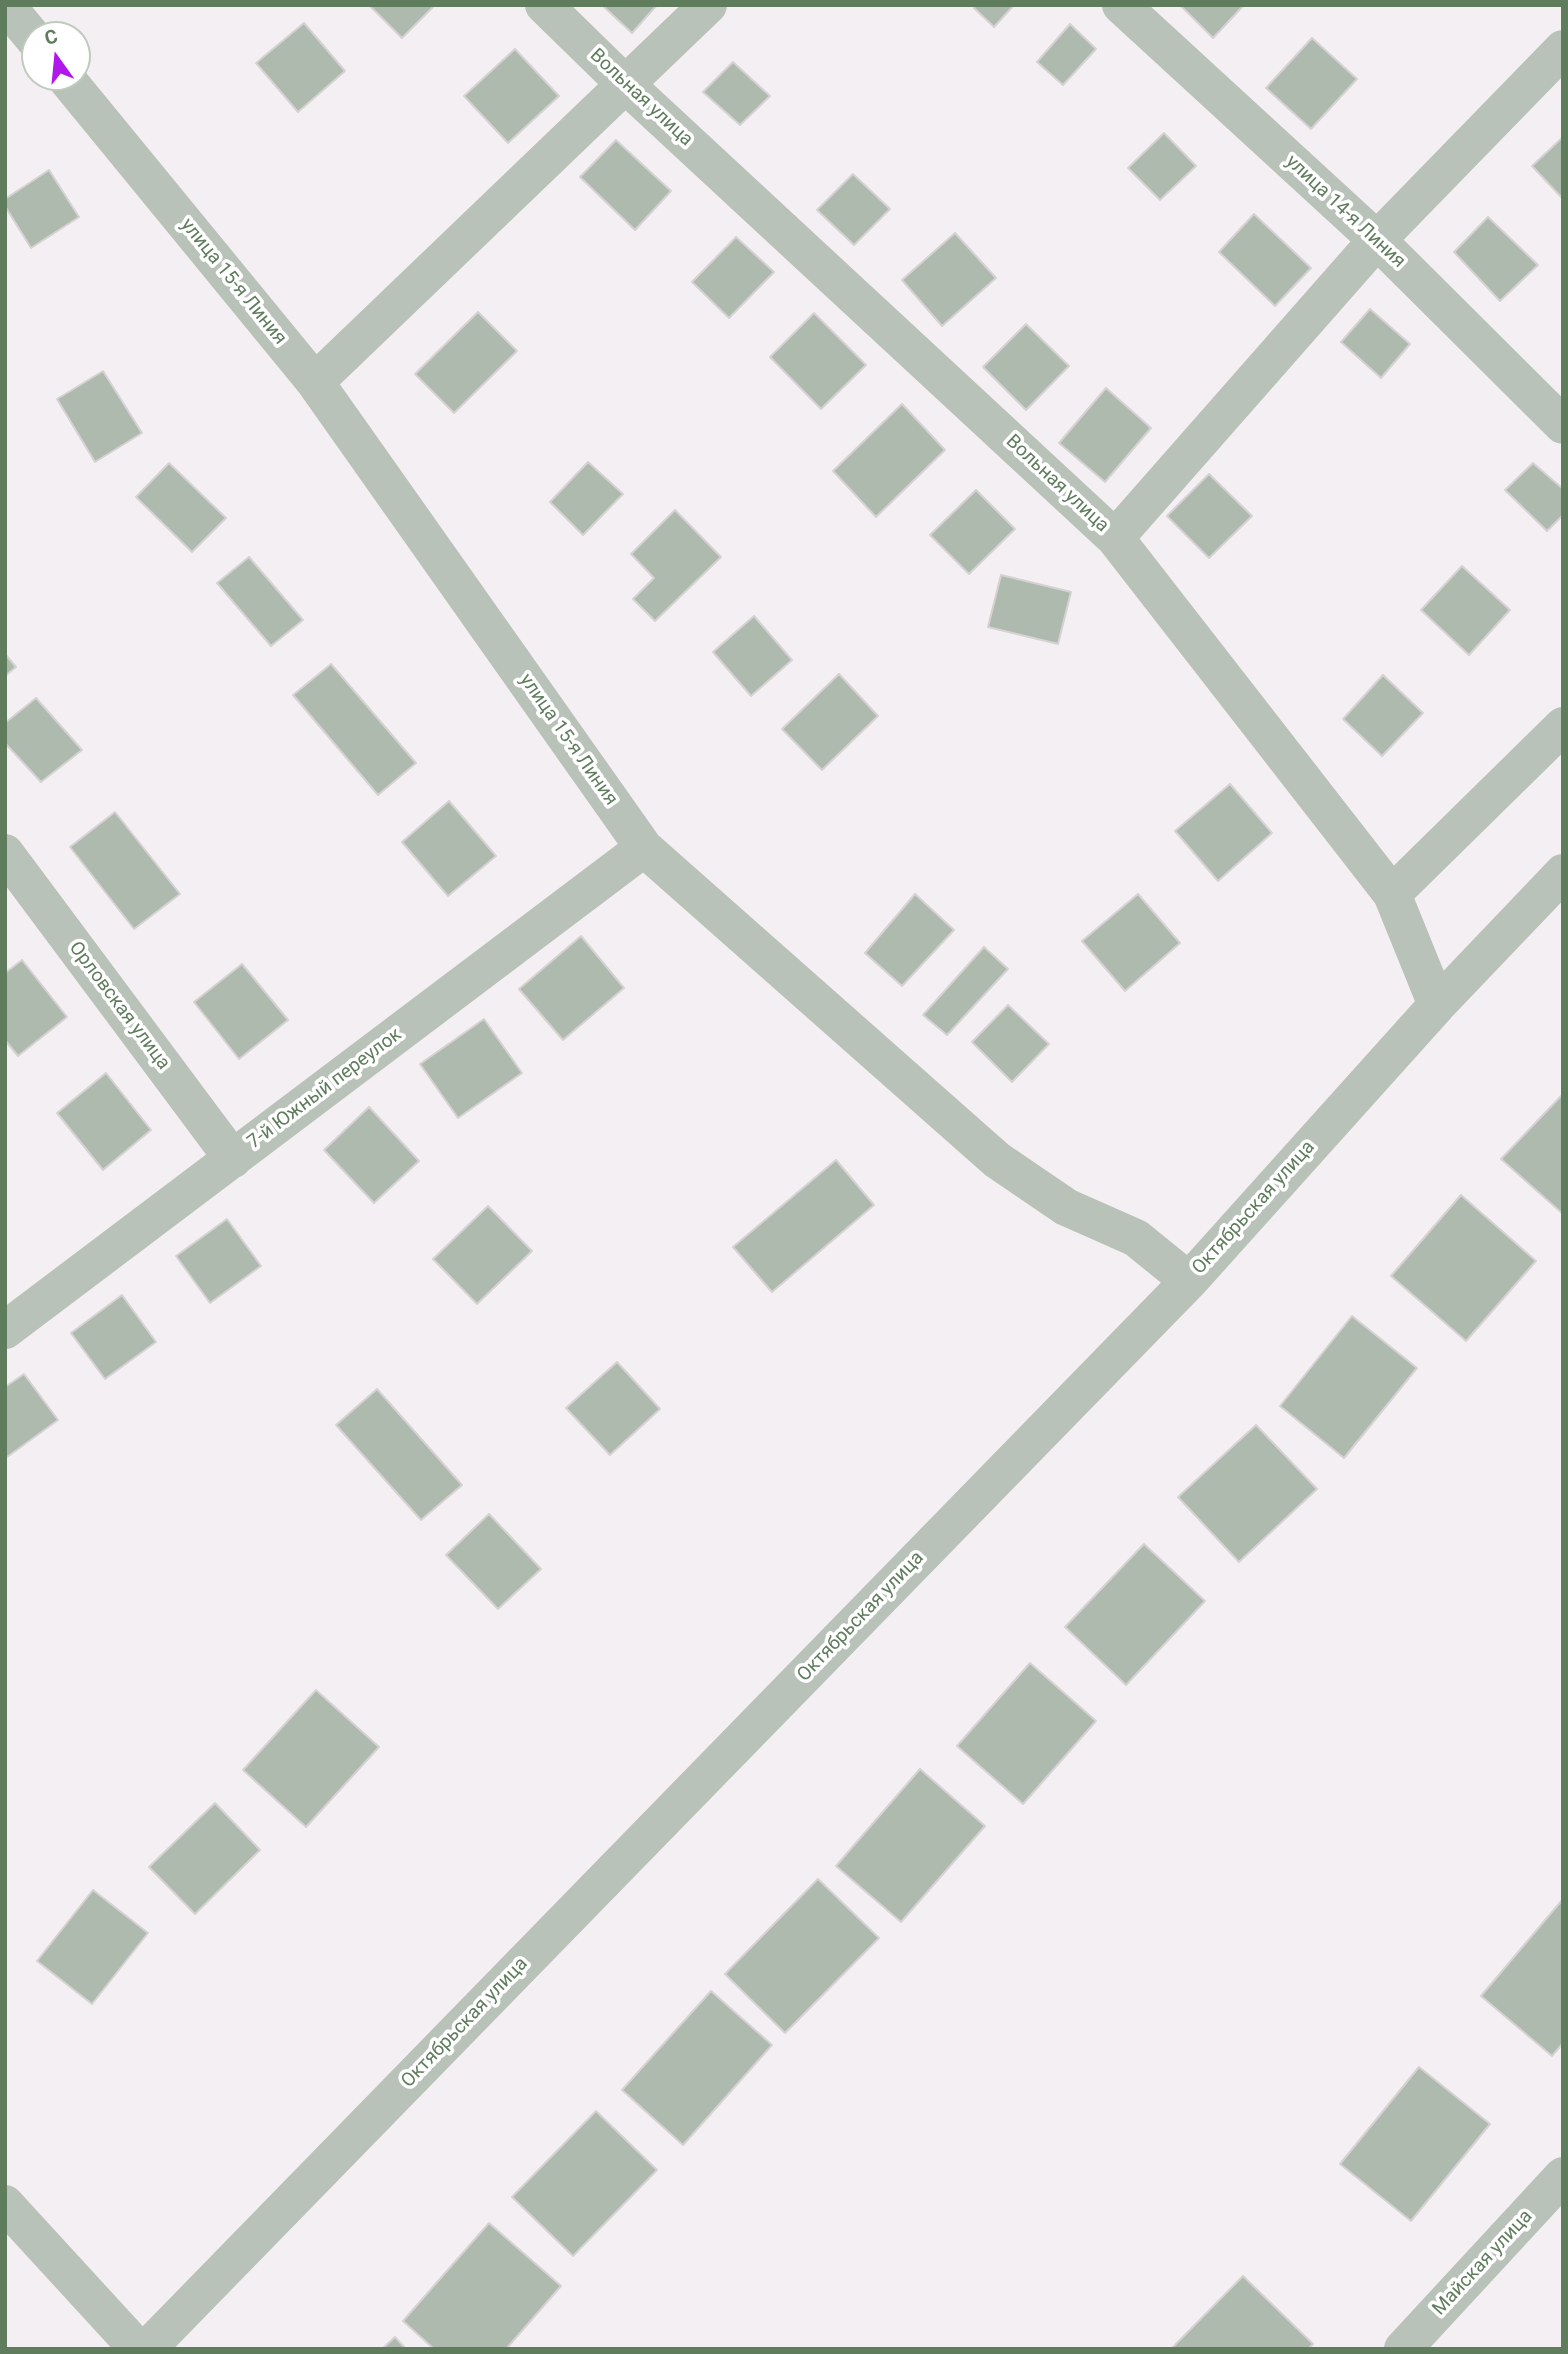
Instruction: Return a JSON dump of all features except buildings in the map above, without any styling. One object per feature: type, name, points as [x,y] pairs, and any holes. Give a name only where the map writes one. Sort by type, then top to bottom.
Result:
[{"type":"street","points":[[6,5],[21,23]]},
{"type":"street","name":"Вольная улица","points":[[544,5],[625,84],[1115,538],[1377,240],[1563,49]]},
{"type":"street","points":[[315,382],[708,5]]},
{"type":"street","name":"улица 14-я Линия","points":[[1121,5],[1377,240],[1563,425]]},
{"type":"street","name":"улица 15-я Линия","points":[[76,91],[315,382],[644,848],[997,1160],[1066,1207],[1136,1238],[1189,1281]]},
{"type":"street","points":[[1115,538],[1392,894],[1437,1005]]},
{"type":"street","points":[[1392,894],[1563,726]]},
{"type":"street","name":"7-й Южный переулок","points":[[5,1330],[644,848]]},
{"type":"street","name":"Орловская улица","points":[[5,853],[233,1159]]},
{"type":"street","name":"Октябрьская улица","points":[[146,2349],[1189,1281],[1437,1005],[1563,873]]},
{"type":"street","name":"Майская улица","points":[[1403,2349],[1563,2176]]},
{"type":"street","points":[[5,2204],[138,2349]]}]
